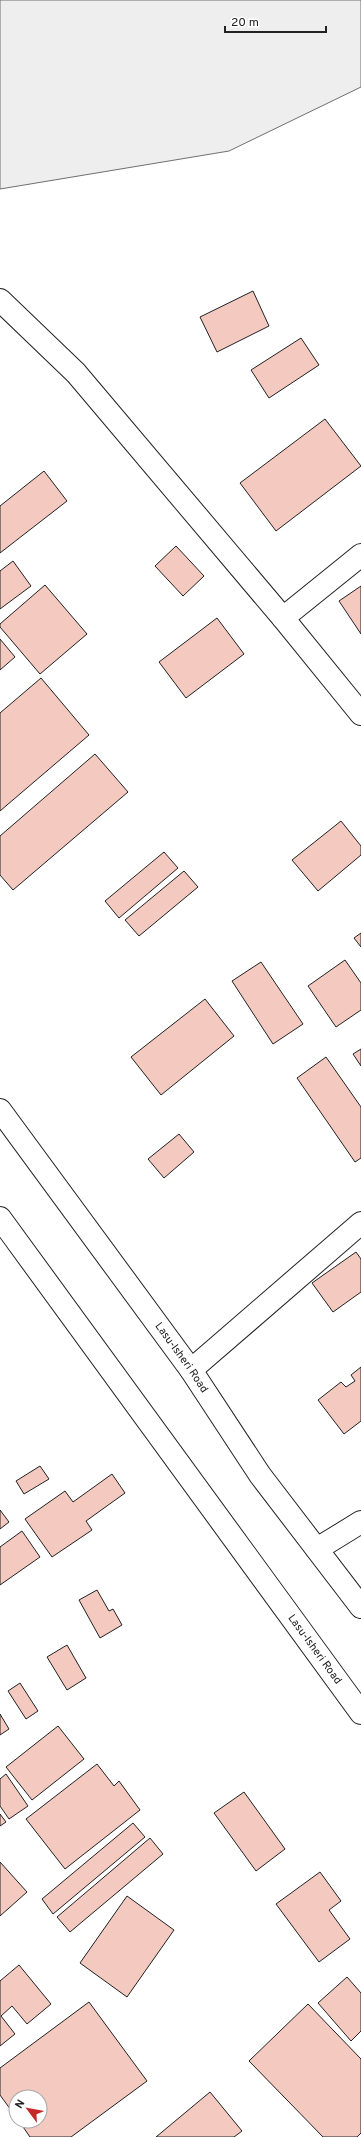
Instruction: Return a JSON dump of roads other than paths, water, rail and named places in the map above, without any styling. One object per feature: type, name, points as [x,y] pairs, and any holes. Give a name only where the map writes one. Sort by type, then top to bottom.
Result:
[{"type":"main road","points":[[0,300],[76,373],[283,618],[361,714]]},
{"type":"main road","points":[[283,618],[361,555]]},
{"type":"main road","name":"Lasu-Isheri Road","points":[[0,1110],[191,1370],[260,1475],[317,1549],[360,1601]]},
{"type":"main road","name":"Lasu-Isheri Road","points":[[0,1218],[361,1713]]},
{"type":"main road","points":[[191,1370],[361,1223]]},
{"type":"main road","points":[[317,1549],[361,1522]]}]
